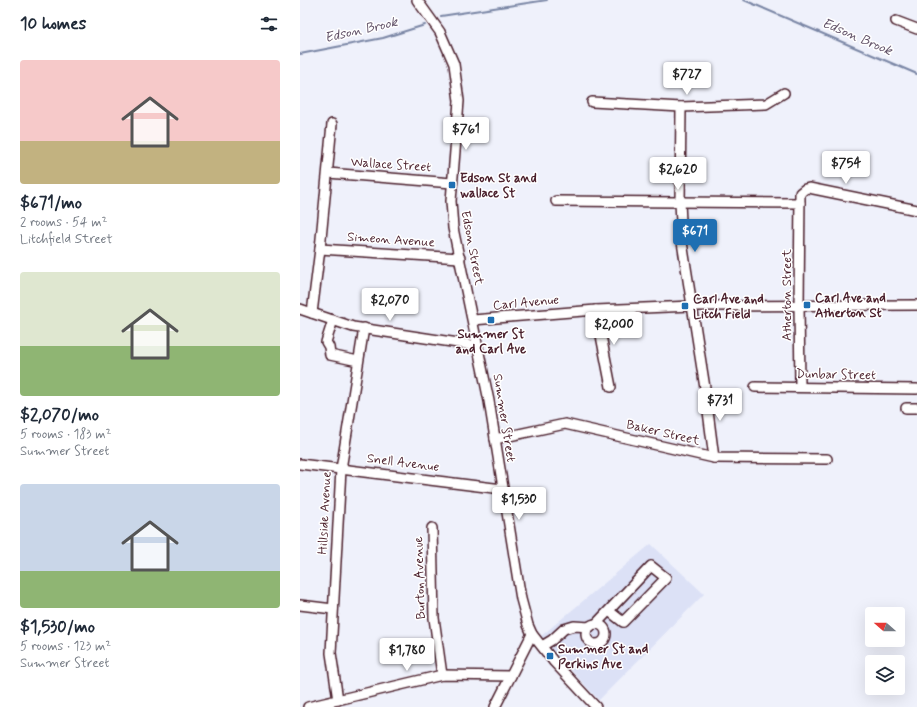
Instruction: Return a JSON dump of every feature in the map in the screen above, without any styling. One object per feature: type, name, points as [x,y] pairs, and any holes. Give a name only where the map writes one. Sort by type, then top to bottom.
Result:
[{"type":"street","name":"Edson Street","points":[[417,0],[440,32],[454,64],[459,101],[451,201],[453,228],[473,320]]},
{"type":"street","points":[[896,21],[917,29]]},
{"type":"street","points":[[592,102],[681,107],[766,104],[784,93]]},
{"type":"street","points":[[681,107],[680,202],[682,242],[705,388],[714,458]]},
{"type":"street","points":[[312,313],[320,249],[332,124]]},
{"type":"street","name":"Wallace Street","points":[[328,173],[452,182]]},
{"type":"street","points":[[556,200],[800,203],[800,196],[802,192],[809,188],[917,210]]},
{"type":"street","name":"Atherton Street","points":[[800,203],[800,387]]},
{"type":"street","name":"Simeon Avenue","points":[[320,249],[460,258]]},
{"type":"street","name":"Carl Avenue","points":[[473,320],[596,310],[692,306],[917,305]]},
{"type":"street","points":[[300,310],[364,328],[478,346]]},
{"type":"street","points":[[596,310],[611,387]]},
{"type":"street","points":[[333,320],[326,342],[329,347],[330,355],[358,361]]},
{"type":"street","name":"Summer Street","points":[[473,320],[489,401],[502,489],[521,599],[528,625],[532,634],[554,662],[596,707]]},
{"type":"street","name":"Hillside Avenue","points":[[338,700],[331,653],[341,469],[364,328]]},
{"type":"street","name":"Dunbar Street","points":[[754,387],[917,389]]},
{"type":"street","points":[[906,408],[917,408]]},
{"type":"street","name":"Baker Street","points":[[495,439],[565,424],[714,458],[827,459]]},
{"type":"street","name":"Snell Avenue","points":[[300,464],[502,489]]},
{"type":"street","name":"Burton Avenue","points":[[432,528],[434,618],[442,675]]},
{"type":"street","points":[[542,646],[552,640],[564,629],[593,625],[609,611],[651,566],[666,578],[622,622],[609,611]]},
{"type":"street","points":[[300,605],[333,609]]},
{"type":"street","points":[[495,707],[532,634]]},
{"type":"street","points":[[308,707],[442,675],[511,676]]},
{"type":"shaded area","points":[[651,544],[704,594],[599,700],[540,637]]},
{"type":"waterway","name":"Edson Brook","points":[[441,16],[547,0]]},
{"type":"waterway","name":"Edson Brook","points":[[744,0],[917,74]]},
{"type":"waterway","name":"Edson Brook","points":[[300,54],[383,38],[425,25]]},
{"type":"place","name":"Edson St and wallace St","points":[[452,185]]},
{"type":"place","name":"Carl Ave and Atherton St","points":[[807,305]]},
{"type":"place","name":"Carl Ave and Litch Field","points":[[685,306]]},
{"type":"place","name":"Summer St and Carl Ave","points":[[491,320]]},
{"type":"place","name":"Summer St and Perkins Ave","points":[[550,656]]}]
